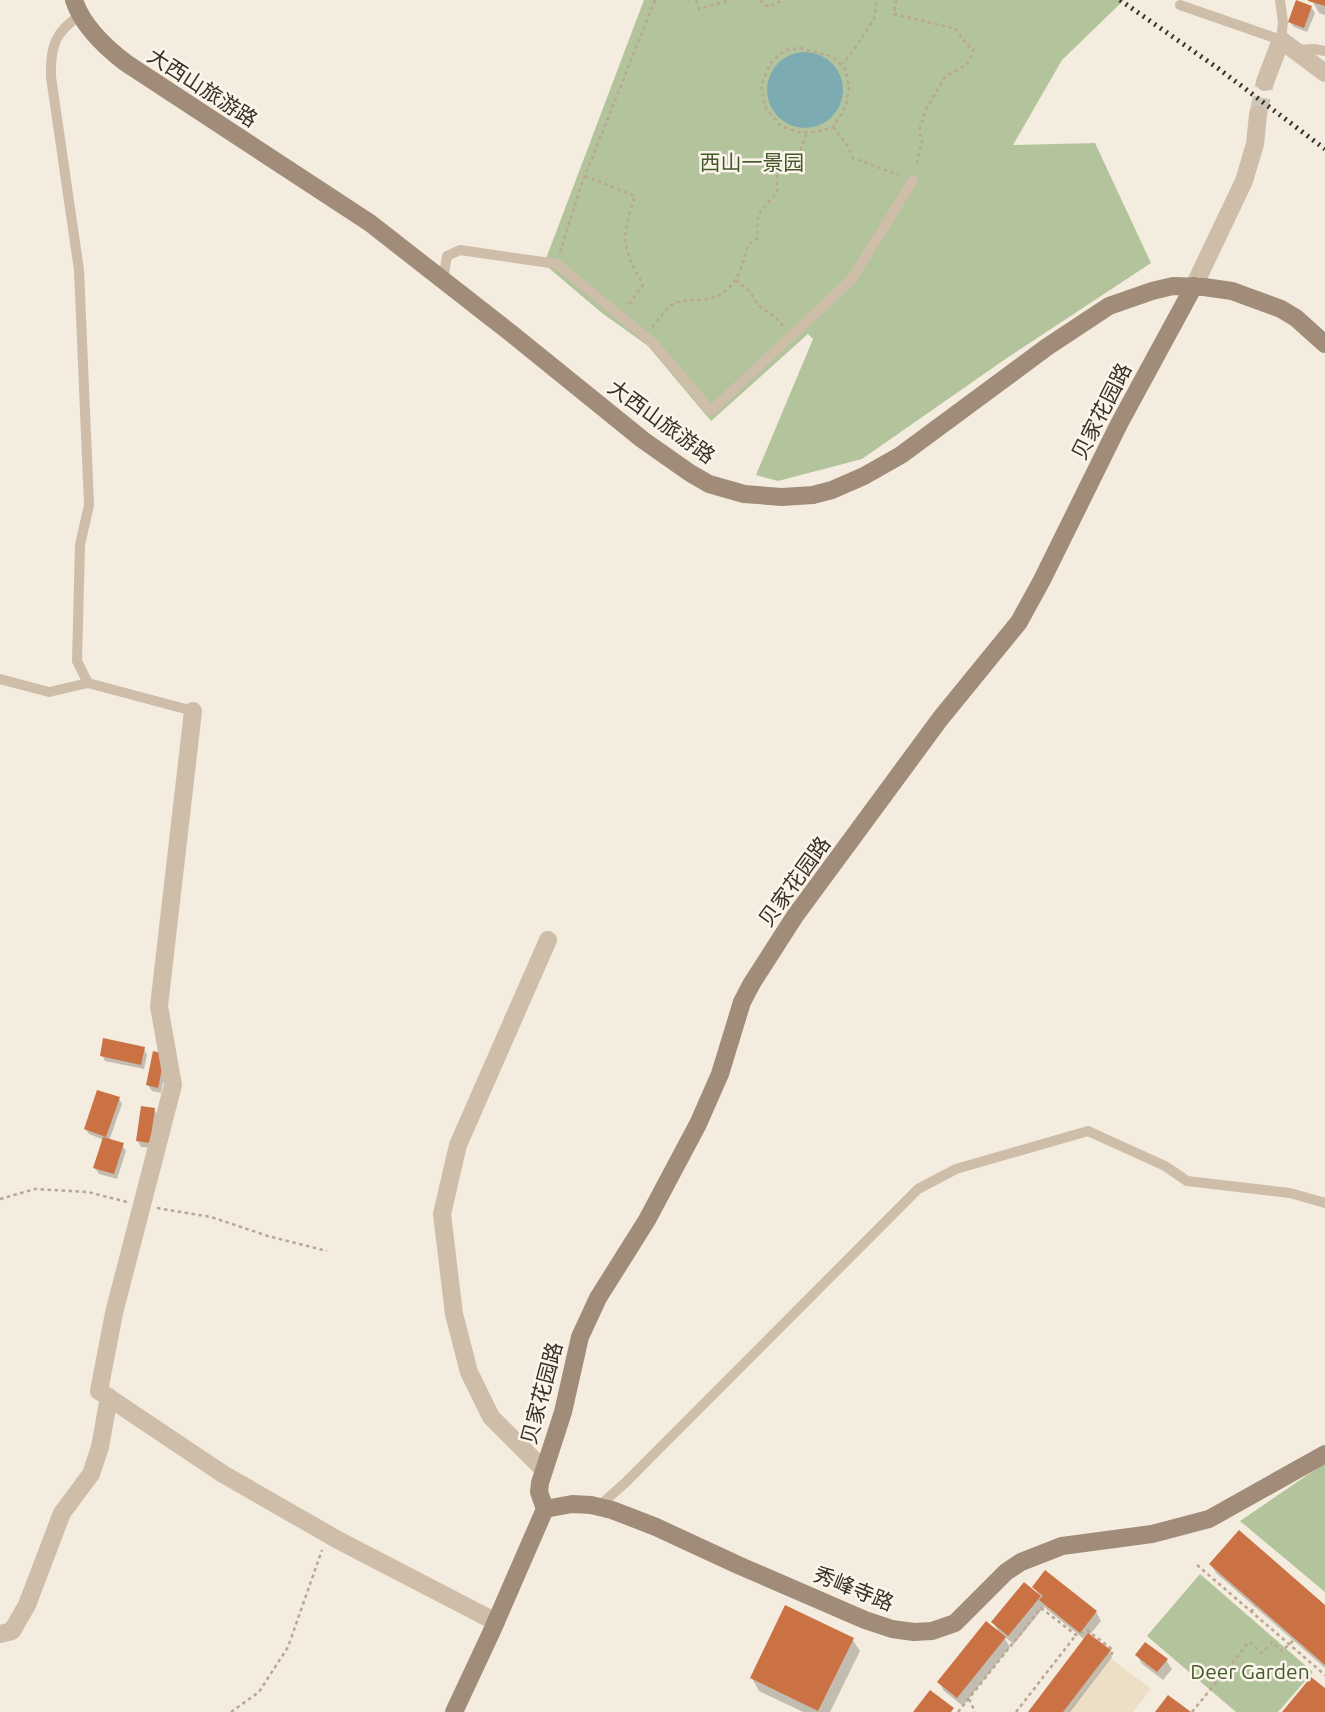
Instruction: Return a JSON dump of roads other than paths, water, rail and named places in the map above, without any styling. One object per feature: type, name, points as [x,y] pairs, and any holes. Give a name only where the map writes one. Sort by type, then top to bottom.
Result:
[{"type":"street","name":"大西山旅游路","points":[[78,7],[97,36],[126,63],[369,223],[643,440],[690,473],[725,489],[767,497],[813,495],[864,476],[901,455],[1046,347],[1109,306],[1173,286],[1232,291],[1259,299],[1296,318],[1325,344]]},
{"type":"street","points":[[1265,82],[1288,45],[1325,73]]},
{"type":"street","name":"贝家花园路","points":[[454,1712],[545,1508],[539,1492],[563,1412],[580,1337],[698,1124],[720,1074],[742,1002],[795,916],[934,727],[1019,622],[1119,424],[1194,286],[1244,181],[1255,144],[1258,115]]},
{"type":"street","points":[[193,711],[159,1006],[173,1085],[114,1313],[99,1391],[223,1474],[328,1534],[496,1622]]},
{"type":"street","points":[[544,1470],[491,1417],[469,1372],[454,1314],[442,1214],[457,1145],[548,940]]},
{"type":"street","points":[[0,1634],[12,1631],[27,1605],[62,1513],[91,1474],[100,1447],[109,1397]]},
{"type":"street","name":"秀峰寺路","points":[[545,1508],[572,1504],[598,1507],[656,1527],[865,1620],[892,1629],[932,1631],[955,1623],[1006,1572],[1021,1562],[1062,1546],[1152,1534],[1209,1519],[1325,1454]]},
{"type":"lane","points":[[1280,0],[1288,45]]},
{"type":"lane","points":[[1180,5],[1288,45],[1325,51]]},
{"type":"lane","points":[[78,7],[55,41],[51,65],[79,270],[89,505],[80,545],[77,662],[88,683]]},
{"type":"lane","points":[[443,280],[447,256],[460,250],[557,264],[645,336],[711,411],[852,279],[913,180]]},
{"type":"lane","points":[[0,679],[50,692],[88,683],[193,711]]},
{"type":"lane","points":[[598,1507],[918,1189],[956,1169],[1088,1131],[1165,1166],[1186,1181],[1290,1193],[1325,1203]]},
{"type":"water","points":[[805,52],[820,55],[832,63],[840,75],[843,90],[840,105],[832,117],[820,125],[805,128],[790,125],[778,117],[770,105],[767,90],[770,75],[778,63],[790,55]]},
{"type":"tunnel","points":[[1258,115],[1265,82]]},
{"type":"railway","points":[[1120,0],[1219,69],[1325,149]]},
{"type":"park label","name":"西山一景园","points":[[752,162]]},
{"type":"park label","name":"Deer Garden","points":[[1250,1671]]}]
